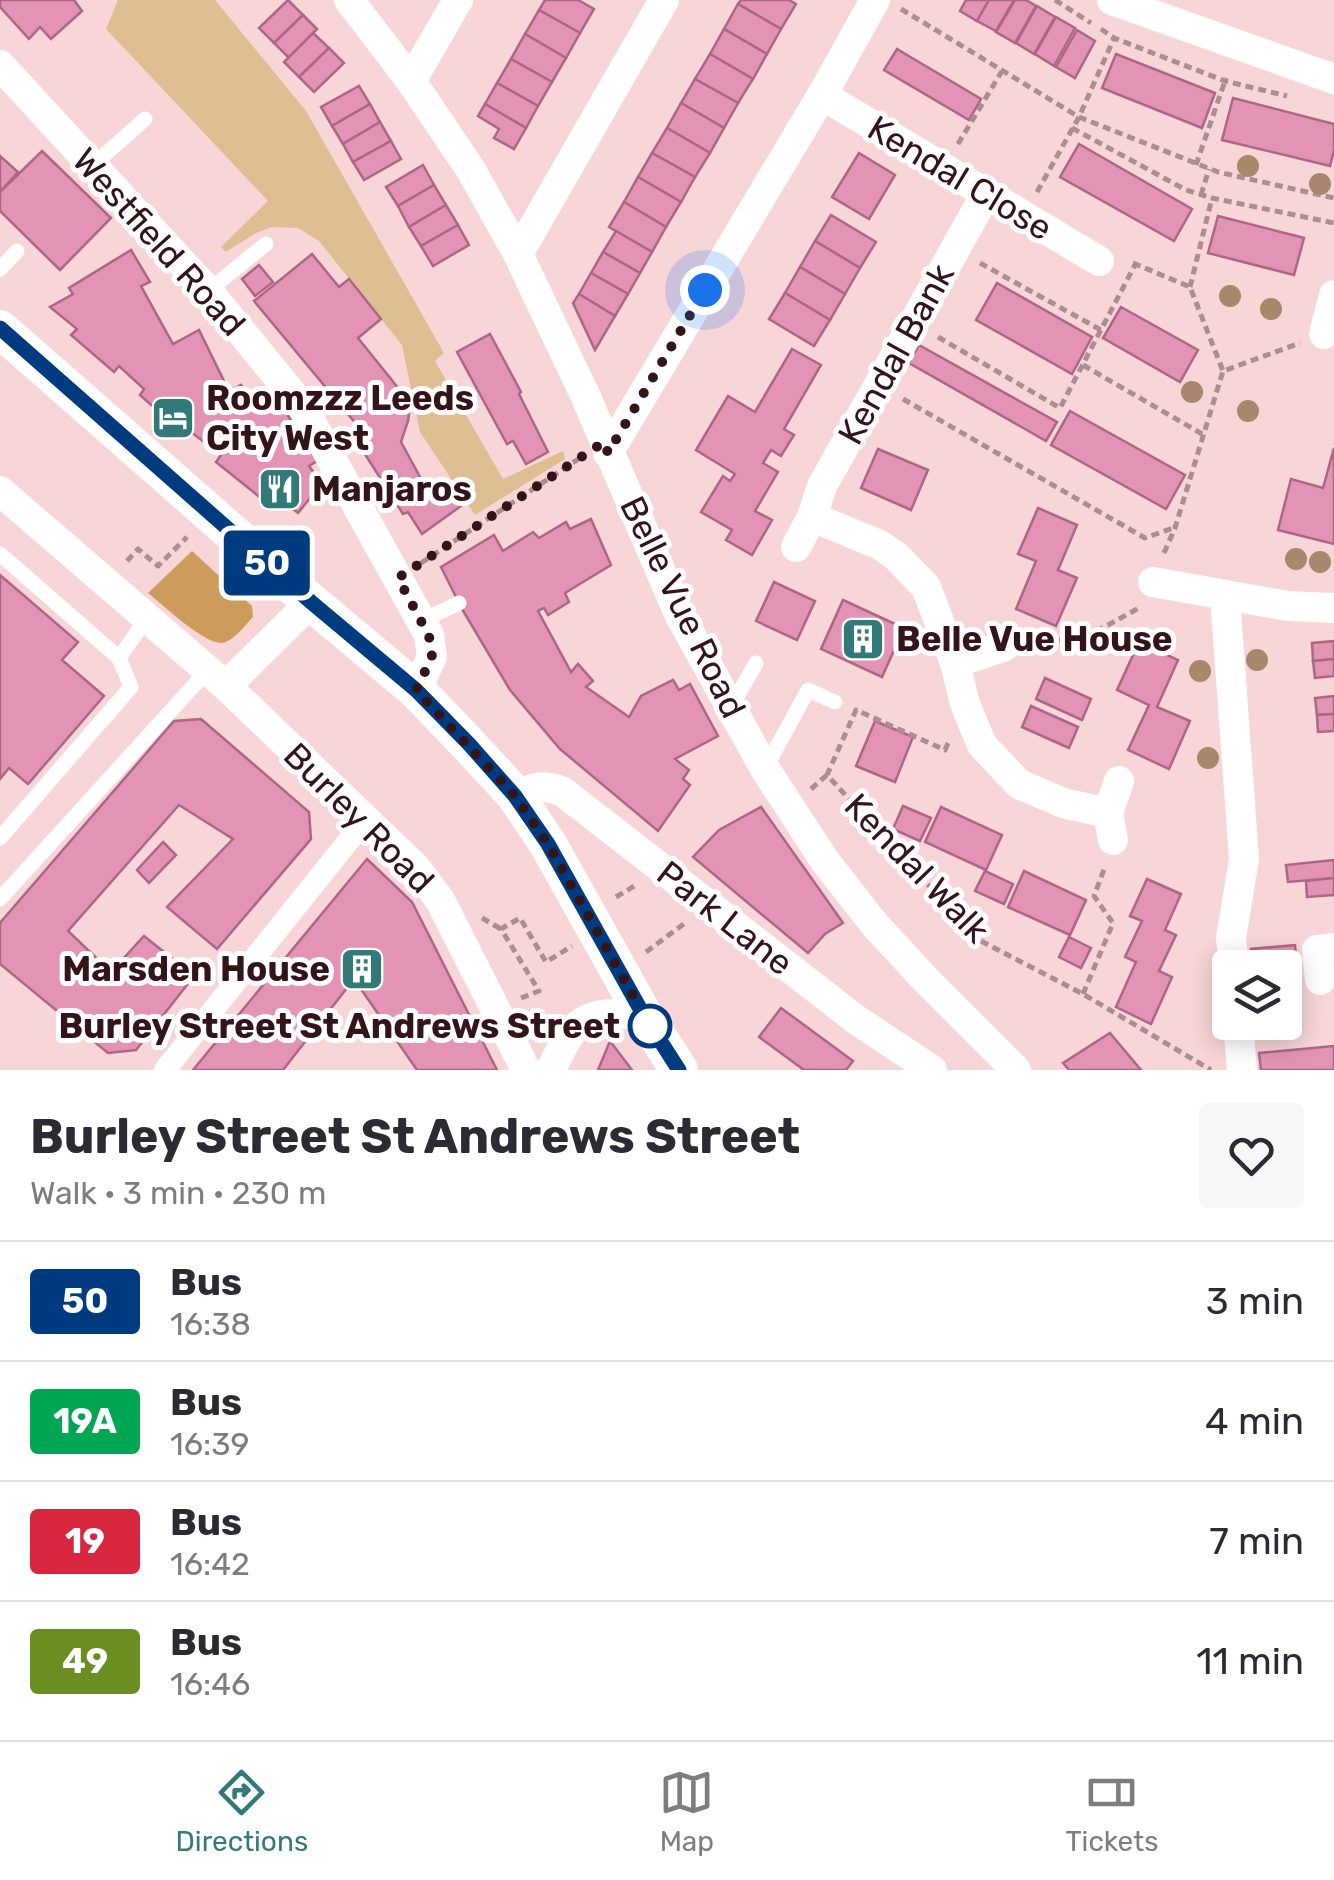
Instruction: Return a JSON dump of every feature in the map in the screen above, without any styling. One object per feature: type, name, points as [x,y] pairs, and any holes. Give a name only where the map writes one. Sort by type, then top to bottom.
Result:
[{"type":"street","name":"Belle Vue Road","points":[[350,0],[471,170],[518,254],[585,395],[679,614],[765,769],[826,861],[875,925],[1016,1070]]},
{"type":"street","points":[[411,82],[458,0]]},
{"type":"street","points":[[518,254],[664,0]]},
{"type":"street","points":[[606,447],[822,95],[875,0]]},
{"type":"street","points":[[1112,0],[1334,78]]},
{"type":"street","name":"Westfield Road","points":[[0,64],[208,292],[302,406],[429,636],[432,657],[416,690]]},
{"type":"street","name":"Kendal Close","points":[[822,95],[1098,261]]},
{"type":"street","name":"Kendal Bank","points":[[796,546],[812,517],[822,486],[986,194]]},
{"type":"street","points":[[1324,334],[1334,294]]},
{"type":"street","points":[[0,328],[416,690],[515,796],[548,844],[643,1014],[679,1070]]},
{"type":"street","name":"Burley Road","points":[[0,491],[217,679],[415,867],[440,900],[526,1070]]},
{"type":"street","points":[[812,517],[880,544],[926,587],[982,744],[1020,784],[1110,827],[1119,781]]},
{"type":"street","points":[[1152,582],[1288,606],[1334,608]]},
{"type":"street","points":[[1224,596],[1244,859],[1232,950]]},
{"type":"street","points":[[217,679],[311,602]]},
{"type":"street","points":[[956,663],[1005,646]]},
{"type":"street","name":"Park Lane","points":[[515,796],[536,787],[553,787],[563,792],[858,1021],[932,1070]]},
{"type":"street","points":[[165,1070],[366,818]]},
{"type":"street","points":[[1320,980],[1317,950],[1334,948]]},
{"type":"street","points":[[551,1070],[576,1025],[592,1015],[643,1014]]},
{"type":"street","points":[[1240,1040],[1242,1070]]},
{"type":"lane","points":[[92,166],[145,119]]},
{"type":"lane","points":[[208,292],[266,244]]},
{"type":"lane","points":[[0,269],[17,251]]},
{"type":"lane","points":[[0,554],[119,658],[130,687],[0,838]]},
{"type":"lane","points":[[421,621],[459,603]]},
{"type":"lane","points":[[119,658],[147,618]]},
{"type":"lane","points":[[730,708],[756,663]]},
{"type":"lane","points":[[0,899],[217,679]]},
{"type":"lane","points":[[765,769],[808,690],[836,702]]},
{"type":"path","points":[[887,0],[1079,118],[1196,165],[1334,198]]},
{"type":"path","points":[[1055,0],[1114,38],[1225,81],[1298,98]]},
{"type":"path","points":[[1024,216],[1079,118],[1114,38]]},
{"type":"path","points":[[943,168],[1002,71]]},
{"type":"path","points":[[1196,165],[1225,81]]},
{"type":"path","points":[[1072,128],[1186,190],[1334,223]]},
{"type":"path","points":[[1201,195],[1209,169]]},
{"type":"path","points":[[1005,646],[1084,638],[1144,605],[1174,528],[1222,371],[1190,286],[1212,198]]},
{"type":"path","points":[[955,249],[1102,331]]},
{"type":"path","points":[[1098,261],[1136,263],[1190,286]]},
{"type":"path","points":[[914,322],[1060,408],[1136,263]]},
{"type":"path","points":[[1222,371],[1324,334]]},
{"type":"path","points":[[1084,365],[1202,434]]},
{"type":"path","points":[[879,384],[1145,538],[1174,528]]},
{"type":"path","points":[[398,578],[606,447]]},
{"type":"path","points":[[138,550],[158,566],[210,513]]},
{"type":"path","name":"Kendal Walk","points":[[945,750],[856,710],[827,775],[979,940],[1083,994],[1210,1070]]},
{"type":"path","points":[[1083,994],[1113,923],[1094,896],[1112,850],[1110,827]]},
{"type":"path","points":[[501,928],[520,918],[546,962],[662,870]]},
{"type":"path","points":[[619,972],[708,904]]},
{"type":"path","points":[[491,922],[501,928],[539,990],[495,1008]]},
{"type":"shaded area","points":[[118,0],[215,0],[306,111],[444,353],[435,361],[503,479],[563,451],[565,459],[475,515],[420,432],[402,345],[319,241],[298,228],[272,227],[226,252],[221,247],[268,201],[106,29]]},
{"type":"shaded area","points":[[192,551],[252,606],[253,617],[226,642],[205,637],[148,593]]},
{"type":"building","points":[[0,0],[74,0],[82,11],[51,39],[40,27],[29,39],[0,7]]},
{"type":"building","points":[[288,0],[303,15],[274,43],[259,28]]},
{"type":"building","points":[[545,0],[578,0],[594,9],[580,33],[539,10]]},
{"type":"building","points":[[741,0],[789,0],[796,4],[781,29],[738,4]]},
{"type":"building","points":[[966,0],[989,0],[977,21],[960,11]]},
{"type":"building","points":[[989,0],[1014,0],[996,31],[977,21]]},
{"type":"building","points":[[1015,0],[1026,0],[1036,6],[1015,43],[996,32]]},
{"type":"building","points":[[738,4],[781,29],[767,54],[724,29]]},
{"type":"building","points":[[1037,6],[1055,17],[1034,54],[1016,43]]},
{"type":"building","points":[[539,10],[580,33],[566,58],[525,34]]},
{"type":"building","points":[[303,15],[317,29],[289,58],[274,43]]},
{"type":"building","points":[[1056,17],[1075,28],[1054,66],[1035,54]]},
{"type":"building","points":[[724,29],[767,54],[753,79],[710,54]]},
{"type":"building","points":[[1077,30],[1095,41],[1075,78],[1056,67]]},
{"type":"building","points":[[313,33],[329,48],[299,77],[284,62]]},
{"type":"building","points":[[525,34],[566,58],[552,82],[511,59]]},
{"type":"building","points":[[329,48],[344,63],[314,92],[299,77]]},
{"type":"building","points":[[897,49],[981,99],[969,120],[884,70]]},
{"type":"building","points":[[710,54],[753,79],[738,103],[695,79]]},
{"type":"building","points":[[1116,54],[1215,93],[1202,128],[1102,88]]},
{"type":"building","points":[[511,59],[552,82],[538,106],[497,83]]},
{"type":"building","points":[[695,79],[738,103],[724,128],[681,103]]},
{"type":"building","points":[[497,83],[538,106],[526,128],[485,104]]},
{"type":"building","points":[[359,86],[370,104],[332,126],[321,107]]},
{"type":"building","points":[[1233,98],[1334,124],[1330,166],[1222,140]]},
{"type":"building","points":[[681,103],[724,128],[710,153],[667,128]]},
{"type":"building","points":[[370,104],[380,122],[343,144],[332,126]]},
{"type":"building","points":[[485,104],[526,128],[514,149],[494,138],[499,129],[478,116]]},
{"type":"building","points":[[380,122],[391,141],[353,162],[343,144]]},
{"type":"building","points":[[667,128],[710,153],[695,177],[652,153]]},
{"type":"building","points":[[391,141],[401,159],[364,180],[353,162]]},
{"type":"building","points":[[1079,144],[1192,209],[1174,241],[1060,177]]},
{"type":"building","points":[[42,151],[111,218],[60,270],[0,211],[0,192]]},
{"type":"building","points":[[652,153],[695,177],[681,202],[638,177]]},
{"type":"building","points":[[859,153],[895,175],[869,219],[832,197]]},
{"type":"building","points":[[0,156],[18,172],[0,192]]},
{"type":"building","points":[[423,165],[434,185],[398,206],[386,187]]},
{"type":"building","points":[[638,177],[681,202],[666,227],[624,202]]},
{"type":"building","points":[[434,185],[446,205],[409,227],[398,206]]},
{"type":"building","points":[[624,202],[666,227],[652,252],[609,227]]},
{"type":"building","points":[[446,205],[458,225],[421,246],[409,227]]},
{"type":"building","points":[[831,215],[876,242],[860,268],[815,241]]},
{"type":"building","points":[[1218,216],[1304,238],[1294,275],[1208,253]]},
{"type":"building","points":[[458,225],[469,245],[433,266],[421,246]]},
{"type":"building","points":[[616,231],[652,252],[640,273],[603,252]]},
{"type":"building","points":[[815,241],[860,268],[845,294],[800,267]]},
{"type":"building","points":[[131,250],[150,282],[141,286],[173,344],[199,330],[229,391],[241,385],[257,412],[278,400],[317,461],[309,466],[327,490],[317,504],[310,498],[298,513],[275,494],[267,503],[216,462],[221,455],[191,432],[187,437],[140,395],[144,389],[119,366],[114,372],[71,335],[77,329],[50,307],[73,294],[69,288]]},
{"type":"building","points":[[603,252],[640,273],[628,294],[591,273]]},
{"type":"building","points":[[312,254],[339,287],[349,279],[381,319],[358,338],[410,407],[401,442],[426,488],[430,486],[433,490],[448,482],[461,506],[422,534],[408,512],[403,514],[351,432],[357,425],[254,301]]},
{"type":"building","points":[[259,265],[273,282],[255,296],[242,279]]},
{"type":"building","points":[[800,267],[845,294],[830,320],[785,293]]},
{"type":"building","points":[[591,273],[628,294],[615,316],[579,294]]},
{"type":"building","points":[[997,283],[1092,337],[1072,374],[976,320]]},
{"type":"building","points":[[785,293],[830,320],[814,346],[769,319]]},
{"type":"building","points":[[579,294],[615,316],[595,350],[573,303]]},
{"type":"building","points":[[1121,307],[1198,350],[1180,382],[1103,338]]},
{"type":"building","points":[[490,334],[548,452],[526,464],[513,441],[507,444],[457,352]]},
{"type":"building","points":[[919,345],[1057,422],[1046,441],[909,363]]},
{"type":"building","points":[[792,349],[821,365],[784,429],[794,435],[781,456],[771,450],[763,463],[778,472],[755,511],[772,520],[752,555],[726,540],[732,530],[701,512],[723,476],[730,481],[735,474],[696,450],[728,396],[755,412]]},
{"type":"building","points":[[1070,411],[1185,475],[1166,509],[1051,445]]},
{"type":"building","points":[[1334,448],[1334,544],[1278,530],[1291,479],[1323,488]]},
{"type":"building","points":[[878,449],[928,470],[911,510],[861,488]]},
{"type":"building","points":[[1038,508],[1077,525],[1058,570],[1077,578],[1056,626],[1016,609],[1036,561],[1018,554]]},
{"type":"building","points":[[591,519],[611,565],[565,593],[569,602],[548,615],[544,608],[538,611],[571,672],[578,664],[593,681],[586,687],[629,717],[641,696],[673,680],[679,690],[690,684],[718,736],[675,759],[689,770],[683,779],[690,785],[658,831],[560,749],[510,690],[441,567],[494,535],[503,551],[533,532],[539,538],[566,522],[570,529]]},
{"type":"building","points":[[0,575],[78,642],[62,660],[104,696],[28,784],[9,768],[0,779]]},
{"type":"building","points":[[774,582],[815,601],[797,640],[756,621]]},
{"type":"building","name":"Belle Vue House","points":[[843,600],[904,628],[882,677],[821,649]]},
{"type":"building","points":[[1334,641],[1334,659],[1313,661],[1312,643]]},
{"type":"building","points":[[1139,642],[1178,660],[1157,707],[1190,721],[1169,769],[1128,750],[1149,705],[1117,690]]},
{"type":"building","points":[[1334,659],[1334,676],[1315,678],[1313,661]]},
{"type":"building","points":[[1045,678],[1091,699],[1082,720],[1036,699]]},
{"type":"building","points":[[1334,696],[1334,714],[1317,715],[1315,698]]},
{"type":"building","points":[[1031,706],[1078,727],[1069,748],[1022,727]]},
{"type":"building","points":[[1334,714],[1334,731],[1318,732],[1317,715]]},
{"type":"building","points":[[201,719],[309,812],[311,839],[217,949],[167,907],[233,839],[179,805],[68,931],[111,972],[144,936],[194,976],[136,1050],[108,1053],[0,964],[0,923],[174,721]]},
{"type":"building","points":[[875,721],[913,737],[895,782],[856,766]]},
{"type":"building","points":[[903,806],[931,818],[920,841],[893,829]]},
{"type":"building","points":[[761,807],[843,923],[825,934],[808,953],[693,857],[719,830]]},
{"type":"building","points":[[941,807],[1002,835],[986,870],[925,842]]},
{"type":"building","points":[[163,842],[176,855],[149,883],[137,870]]},
{"type":"building","name":"Marsden House","points":[[367,859],[412,902],[497,1070],[417,1070],[354,979],[283,1070],[193,1070]]},
{"type":"building","points":[[1334,860],[1334,878],[1288,882],[1286,865]]},
{"type":"building","points":[[985,871],[1013,884],[1004,904],[975,891]]},
{"type":"building","points":[[1024,871],[1086,900],[1070,935],[1008,907]]},
{"type":"building","points":[[1334,878],[1334,895],[1307,897],[1306,881]]},
{"type":"building","points":[[1147,879],[1181,894],[1165,930],[1176,935],[1159,971],[1172,977],[1151,1024],[1116,1007],[1136,962],[1125,957],[1142,921],[1130,916]]},
{"type":"building","points":[[1069,937],[1091,948],[1081,968],[1059,957]]},
{"type":"building","points":[[1295,945],[1295,950],[1251,950]]},
{"type":"building","points":[[781,1008],[853,1061],[846,1070],[804,1070],[759,1037]]},
{"type":"building","points":[[1110,1033],[1141,1070],[1069,1070],[1063,1063]]},
{"type":"building","points":[[610,1041],[632,1070],[598,1070]]},
{"type":"building","points":[[1334,1046],[1334,1070],[1261,1070],[1259,1053]]},
{"type":"bus line","name":"50","points":[[0,328],[416,690],[469,744],[515,796],[548,844],[643,1014],[679,1070]]},
{"type":"place","name":"Roomzzz Leeds City West","points":[[173,418]]},
{"type":"place","name":"Manjaros","points":[[280,489]]},
{"type":"place","name":"Belle Vue House","points":[[863,639]]},
{"type":"place","name":"Marsden House","points":[[362,969]]},
{"type":"place","name":"Burley Street St Andrews Street","points":[[650,1026]]},
{"type":"route","points":[[650,1026],[548,844],[515,796],[416,690],[432,657],[429,636],[398,578],[604,442],[608,453],[705,290]]}]
